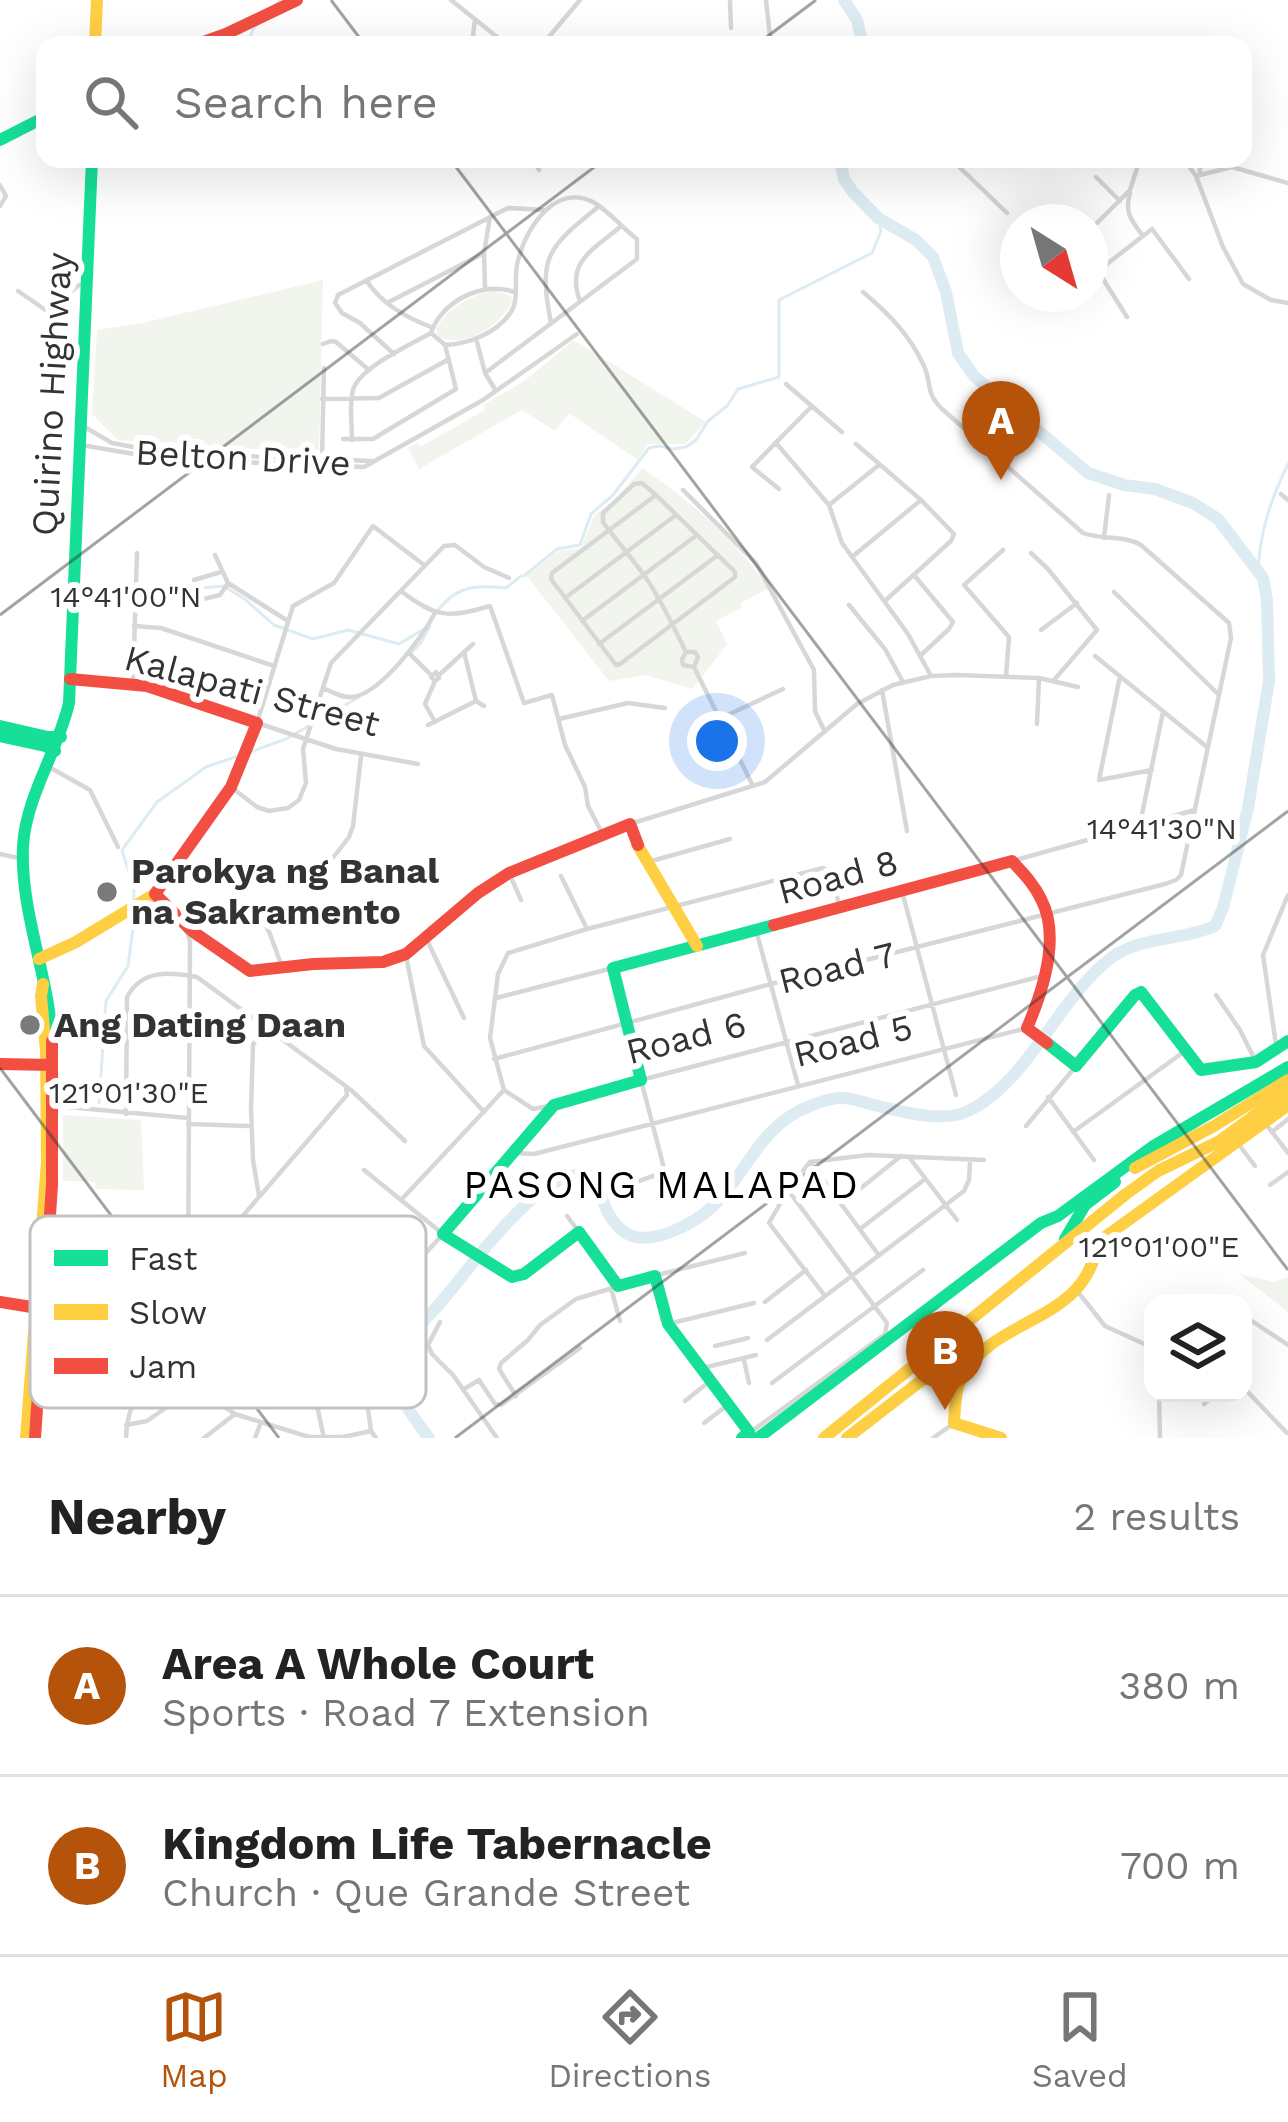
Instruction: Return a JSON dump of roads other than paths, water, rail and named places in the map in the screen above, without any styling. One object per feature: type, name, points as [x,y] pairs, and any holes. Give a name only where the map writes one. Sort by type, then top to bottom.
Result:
[{"type":"main road","points":[[96,36],[98,0]]},
{"type":"main road","points":[[221,36],[297,0]]},
{"type":"main road","points":[[0,140],[36,121]]},
{"type":"main road","name":"Quirino Highway","points":[[45,1216],[50,1065],[43,983],[23,859],[25,831],[69,703],[92,168]]},
{"type":"main road","name":"Kalapati Street","points":[[70,679],[147,686],[257,723]]},
{"type":"main road","points":[[39,959],[154,894],[231,787],[257,723]]},
{"type":"main road","points":[[0,727],[61,736]]},
{"type":"main road","points":[[0,736],[55,752]]},
{"type":"main road","points":[[154,894],[203,939],[244,968],[372,963],[406,954],[508,873],[627,824],[697,946]]},
{"type":"main road","points":[[1012,861],[1040,892],[1049,914],[1050,945],[1031,1031],[1076,1066],[1142,992],[1201,1070],[1256,1062],[1282,1046]]},
{"type":"main road","name":"Road 8","points":[[613,968],[1012,861]]},
{"type":"main road","points":[[613,968],[641,1080]]},
{"type":"main road","points":[[0,1064],[50,1065]]},
{"type":"main road","points":[[554,1105],[443,1234],[518,1277],[579,1232],[615,1287],[656,1276],[668,1324],[750,1436],[1041,1223],[1058,1216],[1152,1147],[1288,1067]]},
{"type":"main road","name":"Road 6","points":[[554,1105],[641,1080]]},
{"type":"main road","points":[[1064,1242],[1085,1205],[1143,1163],[1288,1080]]},
{"type":"main road","points":[[824,1438],[1083,1226],[1150,1176],[1218,1142],[1288,1091]]},
{"type":"main road","points":[[1001,1438],[954,1423],[959,1384],[970,1364],[1077,1291],[1094,1268],[1098,1242],[1237,1142],[1268,1126],[1288,1105]]},
{"type":"main road","points":[[0,1302],[30,1307]]},
{"type":"main road","points":[[847,1438],[922,1380],[959,1384]]},
{"type":"main road","name":"Quirino Highway","points":[[31,1438],[34,1408]]},
{"type":"street","points":[[451,0],[495,36]]},
{"type":"street","points":[[550,36],[580,0]]},
{"type":"street","points":[[730,0],[731,28]]},
{"type":"street","points":[[766,0],[769,36]]},
{"type":"street","points":[[473,36],[475,20]]},
{"type":"street","points":[[960,168],[1000,207]]},
{"type":"street","points":[[1137,168],[1126,205],[1143,236]]},
{"type":"street","points":[[1192,168],[1243,284],[1271,300],[1288,303]]},
{"type":"street","points":[[1198,175],[1199,168]]},
{"type":"street","points":[[1198,175],[1218,168]]},
{"type":"street","points":[[1246,168],[1288,183]]},
{"type":"street","points":[[1096,177],[1120,201]]},
{"type":"street","points":[[0,184],[6,196],[0,206]]},
{"type":"street","points":[[1108,213],[1130,190]]},
{"type":"street","points":[[446,345],[476,339],[507,317],[515,304],[521,250],[545,210],[561,199],[590,200],[639,242],[637,260],[488,370]]},
{"type":"street","points":[[551,323],[546,265],[563,235],[598,206]]},
{"type":"street","points":[[394,354],[360,323],[342,314],[335,303],[338,295],[508,208],[545,210]]},
{"type":"street","points":[[485,288],[490,217]]},
{"type":"street","points":[[580,301],[575,284],[579,265],[620,227]]},
{"type":"street","points":[[1127,317],[1098,272],[1152,229],[1189,279]]},
{"type":"street","points":[[387,303],[484,254]]},
{"type":"street","points":[[343,439],[373,439],[456,389],[446,345],[387,303],[366,280]]},
{"type":"street","points":[[18,291],[47,311],[88,283]]},
{"type":"street","points":[[352,440],[354,388],[369,370],[431,331],[455,303],[485,288],[514,292]]},
{"type":"street","points":[[863,292],[895,320],[925,368],[932,399],[1083,533],[1142,544],[1229,623],[1231,638],[1195,810]]},
{"type":"street","name":"Belton Drive","points":[[81,445],[364,467],[496,391],[578,334]]},
{"type":"street","points":[[476,339],[496,391]]},
{"type":"street","points":[[323,344],[336,342],[369,370]]},
{"type":"street","points":[[322,399],[379,398],[448,359]]},
{"type":"street","points":[[322,458],[324,368]]},
{"type":"street","points":[[488,370],[503,386]]},
{"type":"street","points":[[786,384],[842,432]]},
{"type":"street","points":[[779,488],[752,467],[812,406]]},
{"type":"street","name":"Belton Drive","points":[[83,426],[111,447]]},
{"type":"street","name":"Belton Drive","points":[[98,446],[100,436]]},
{"type":"street","points":[[776,444],[829,505],[838,536],[931,676]]},
{"type":"street","points":[[856,444],[954,534],[952,541],[885,601]]},
{"type":"street","name":"Belton Drive","points":[[184,456],[374,462]]},
{"type":"street","points":[[829,505],[879,464]]},
{"type":"street","points":[[656,495],[609,530],[552,574],[550,580],[613,662],[620,664],[673,625],[735,577],[735,572],[656,495],[638,482],[602,517],[609,530],[659,599],[673,625],[686,652],[682,662],[694,667],[753,786]]},
{"type":"street","points":[[683,490],[756,563],[814,670],[815,711],[824,730]]},
{"type":"street","points":[[1281,494],[1288,500]]},
{"type":"street","points":[[1104,538],[1108,495]]},
{"type":"street","points":[[852,557],[920,500]]},
{"type":"street","points":[[565,598],[676,515]]},
{"type":"street","points":[[257,723],[296,603],[334,583],[373,526],[424,565]]},
{"type":"street","points":[[582,621],[697,535]]},
{"type":"street","points":[[231,787],[262,809],[278,811],[302,796],[305,739],[336,655],[444,546],[454,545],[509,578]]},
{"type":"street","points":[[1003,550],[964,585],[1009,637],[1006,676]]},
{"type":"street","points":[[133,684],[137,553]]},
{"type":"street","points":[[1031,553],[1097,630],[1054,680]]},
{"type":"street","points":[[215,555],[228,583],[288,624]]},
{"type":"street","points":[[599,644],[718,555]]},
{"type":"street","points":[[194,580],[221,572]]},
{"type":"street","points":[[914,575],[953,622],[921,655]]},
{"type":"street","points":[[200,600],[220,595],[228,583]]},
{"type":"street","points":[[401,591],[435,614],[457,615],[490,606],[524,703],[552,695],[565,745],[602,833]]},
{"type":"street","points":[[1114,592],[1219,695]]},
{"type":"street","points":[[1041,630],[1076,603]]},
{"type":"street","points":[[849,604],[885,649],[903,682]]},
{"type":"street","points":[[322,688],[358,695],[410,652],[435,614]]},
{"type":"street","points":[[134,626],[160,628],[274,666]]},
{"type":"street","points":[[473,644],[434,676],[425,704],[431,723],[476,701]]},
{"type":"street","points":[[410,652],[434,676]]},
{"type":"street","points":[[464,652],[476,701],[484,706]]},
{"type":"street","points":[[1095,656],[1208,748]]},
{"type":"street","points":[[627,824],[770,779],[857,704],[903,682],[931,676],[1006,676],[1078,687]]},
{"type":"street","points":[[1120,676],[1100,779],[1152,770]]},
{"type":"street","points":[[1036,724],[1039,679]]},
{"type":"street","points":[[719,719],[783,689]]},
{"type":"street","points":[[882,690],[907,831]]},
{"type":"street","points":[[558,719],[628,703],[665,708]]},
{"type":"street","points":[[1139,826],[1163,712]]},
{"type":"street","name":"Kalapati Street","points":[[257,723],[362,755],[418,764]]},
{"type":"street","points":[[326,867],[353,826],[362,755]]},
{"type":"street","points":[[49,767],[90,790],[118,847]]},
{"type":"street","name":"Road 8","points":[[1012,861],[1195,810]]},
{"type":"street","name":"Road 7","points":[[494,1059],[1179,878],[1195,810]]},
{"type":"street","points":[[647,862],[730,839]]},
{"type":"street","points":[[0,854],[23,859]]},
{"type":"street","points":[[554,1105],[533,1109],[504,1090],[494,1059],[490,1027],[498,974],[508,953],[823,868],[829,871],[840,908]]},
{"type":"street","points":[[508,873],[521,901]]},
{"type":"street","points":[[561,876],[587,929]]},
{"type":"street","points":[[902,891],[956,1094]]},
{"type":"street","points":[[1282,1046],[1263,955],[1288,895]]},
{"type":"street","points":[[257,908],[282,967]]},
{"type":"street","points":[[174,914],[189,937],[188,1216]]},
{"type":"street","points":[[756,930],[798,1085]]},
{"type":"street","points":[[426,938],[464,1018]]},
{"type":"street","points":[[406,954],[422,1040],[484,1112]]},
{"type":"street","name":"Road 8","points":[[496,998],[613,968]]},
{"type":"street","points":[[126,1114],[128,997],[146,976],[190,975],[346,1087],[405,1142]]},
{"type":"street","name":"Road 6","points":[[641,1080],[1043,976]]},
{"type":"street","points":[[1216,995],[1256,1062]]},
{"type":"street","points":[[259,1196],[251,1126],[254,1045],[264,1026]]},
{"type":"street","name":"Road 5","points":[[516,1153],[534,1154],[944,1048],[1031,1031]]},
{"type":"street","points":[[1073,1132],[1185,1051]]},
{"type":"street","points":[[1026,1126],[1076,1066]]},
{"type":"street","points":[[630,1184],[665,1172],[641,1080]]},
{"type":"street","points":[[242,1216],[347,1095],[346,1087]]},
{"type":"street","points":[[401,1200],[504,1090]]},
{"type":"street","points":[[1048,1097],[1094,1160]]},
{"type":"street","points":[[51,1106],[251,1126]]},
{"type":"street","points":[[1288,1119],[1268,1126],[1288,1153]]},
{"type":"street","points":[[1237,1142],[1255,1166]]},
{"type":"street","points":[[825,1296],[769,1220],[810,1162],[868,1155],[984,1160]]},
{"type":"street","points":[[905,1157],[957,1220]]},
{"type":"street","points":[[841,1204],[905,1157]]},
{"type":"street","points":[[767,1340],[946,1206],[968,1185],[970,1160]]},
{"type":"street","points":[[810,1162],[879,1256]]},
{"type":"street","points":[[364,1171],[421,1216]]},
{"type":"street","points":[[1270,1186],[1288,1172]]},
{"type":"street","points":[[860,1229],[925,1179]]},
{"type":"street","points":[[750,1436],[885,1334],[887,1323],[788,1190]]},
{"type":"street","points":[[567,1216],[579,1232]]},
{"type":"street","points":[[426,1220],[443,1234],[426,1253]]},
{"type":"street","points":[[656,1276],[745,1253]]},
{"type":"street","points":[[765,1302],[806,1270]]},
{"type":"street","points":[[772,1383],[923,1270]]},
{"type":"street","points":[[516,1396],[499,1369],[501,1363],[576,1299],[615,1287],[620,1321]]},
{"type":"street","points":[[1077,1291],[1105,1326],[1144,1344]]},
{"type":"street","points":[[668,1324],[754,1304]]},
{"type":"street","points":[[1252,1321],[1288,1345]]},
{"type":"street","points":[[440,1322],[428,1348],[464,1389],[497,1438]]},
{"type":"street","points":[[715,1346],[748,1338]]},
{"type":"street","points":[[464,1389],[479,1380],[498,1406],[580,1348]]},
{"type":"street","points":[[686,1401],[707,1374],[755,1355]]},
{"type":"street","points":[[743,1358],[749,1383]]},
{"type":"street","points":[[1252,1397],[1286,1434]]},
{"type":"street","points":[[1159,1402],[1160,1438]]},
{"type":"street","points":[[704,1423],[729,1404]]},
{"type":"street","points":[[126,1438],[130,1408]]},
{"type":"street","points":[[126,1425],[140,1424],[166,1408]]},
{"type":"street","points":[[226,1408],[310,1437],[371,1431]]},
{"type":"street","points":[[317,1408],[324,1438]]},
{"type":"street","points":[[368,1408],[376,1438]]},
{"type":"street","points":[[204,1438],[235,1414]]},
{"type":"street","points":[[255,1438],[261,1422]]},
{"type":"street","points":[[933,1438],[954,1423]]},
{"type":"waterway","points":[[272,9],[280,0]]},
{"type":"waterway","points":[[844,0],[861,36]]},
{"type":"waterway","points":[[251,36],[261,21]]},
{"type":"waterway","points":[[426,1318],[512,1218],[554,1183],[574,1175],[592,1176],[617,1225],[645,1238],[683,1227],[706,1212],[773,1130],[814,1104],[842,1098],[924,1115],[968,1111],[1008,1081],[1075,995],[1111,958],[1135,946],[1215,926],[1223,908],[1248,808],[1269,681],[1263,578],[1218,519],[1193,503],[1155,489],[1088,473],[974,376],[958,353],[946,292],[933,257],[916,240],[878,218],[853,192],[842,168]]},
{"type":"waterway","points":[[524,576],[557,549],[580,545],[591,514],[613,495],[649,448],[686,447],[738,389],[779,377],[779,300],[872,253],[881,231],[878,218]]},
{"type":"waterway","points":[[1258,571],[1267,516],[1288,464]]},
{"type":"waterway","points":[[437,612],[459,592],[506,588],[521,576]]},
{"type":"waterway","points":[[174,590],[224,586],[274,625],[313,639],[348,630],[399,644],[424,629]]},
{"type":"waterway","points":[[412,652],[430,626]]},
{"type":"waterway","points":[[250,752],[286,739],[359,697]]},
{"type":"waterway","points":[[99,1103],[106,1001],[128,966],[133,928],[134,889],[122,850],[157,802],[206,767],[241,755]]},
{"type":"waterway","points":[[408,1408],[429,1438]]},
{"type":"place","name":"Area A Whole Court","points":[[1001,480]]},
{"type":"place","name":"Parokya ng Banal na Sakramento","points":[[107,892]]},
{"type":"place","name":"Ang Dating Daan","points":[[30,1025]]},
{"type":"place","name":"Kingdom Life Tabernacle","points":[[945,1410]]},
{"type":"district","name":"PASONG MALAPAD","points":[[662,1184]]}]
